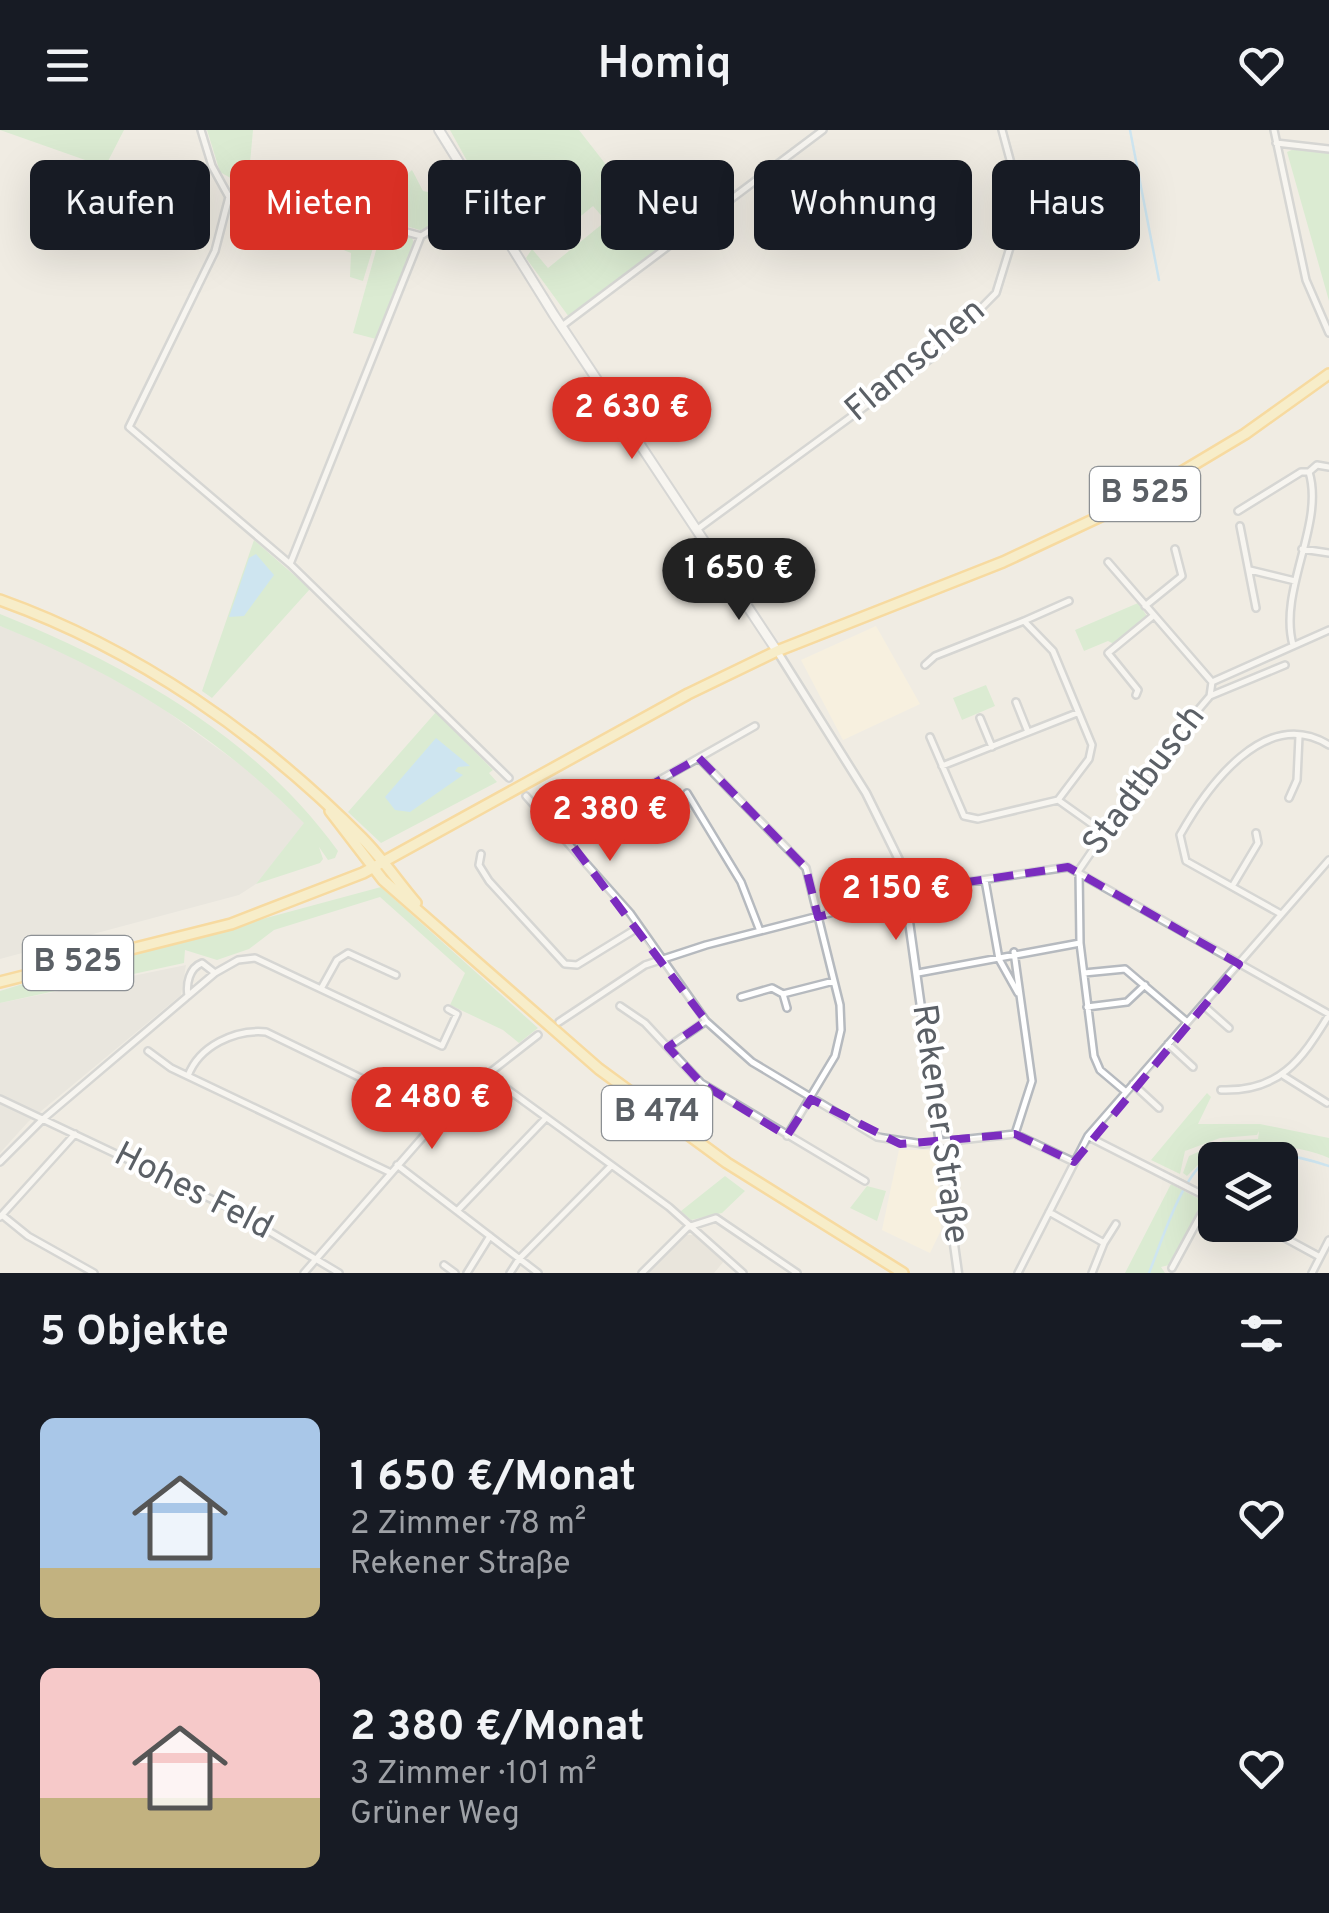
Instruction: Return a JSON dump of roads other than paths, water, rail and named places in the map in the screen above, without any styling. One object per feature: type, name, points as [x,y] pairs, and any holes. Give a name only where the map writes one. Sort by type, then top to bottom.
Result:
[{"type":"main road","points":[[439,130],[457,160]]},
{"type":"main road","points":[[513,250],[777,651]]},
{"type":"main road","name":"B 525","points":[[0,982],[231,924],[379,865],[593,744],[777,651],[1004,562],[1133,501],[1244,434],[1329,374]]},
{"type":"main road","name":"B 474","points":[[0,600],[71,629],[172,684],[236,729],[330,811],[435,923],[543,1022],[663,1118],[903,1273]]},
{"type":"street","points":[[202,130],[208,157],[229,197],[215,251],[130,427],[290,564],[509,778]]},
{"type":"street","points":[[562,326],[823,130]]},
{"type":"street","name":"Flamschen","points":[[699,528],[934,356],[996,293],[1012,242],[1019,193],[1002,130]]},
{"type":"street","points":[[1274,130],[1306,280],[1329,334]]},
{"type":"street","points":[[1276,142],[1329,149]]},
{"type":"street","points":[[229,197],[245,188],[421,236]]},
{"type":"street","points":[[290,564],[421,236],[428,231]]},
{"type":"street","points":[[1238,511],[1301,472],[1316,465],[1329,467]]},
{"type":"street","points":[[1293,645],[1287,624],[1302,549],[1308,472]]},
{"type":"street","points":[[1240,526],[1256,608]]},
{"type":"street","points":[[1145,606],[1182,576],[1175,549]]},
{"type":"street","points":[[1302,549],[1329,552]]},
{"type":"street","points":[[1108,562],[1212,682]]},
{"type":"street","points":[[1248,570],[1295,581]]},
{"type":"street","points":[[925,665],[935,656],[1069,601]]},
{"type":"street","points":[[1136,695],[1138,690],[1108,653],[1153,616]]},
{"type":"street","points":[[930,737],[958,810],[969,818],[1058,800],[1092,752],[1054,651],[1024,621]]},
{"type":"street","name":"Stadtbusch","points":[[1126,1092],[1096,1065],[1080,942],[1079,870],[1188,717],[1210,696],[1212,682],[1329,630]]},
{"type":"street","name":"Rekener Straße","points":[[777,651],[890,835],[907,892],[958,1273]]},
{"type":"street","points":[[1210,696],[1285,664]]},
{"type":"street","points":[[1016,702],[1028,732]]},
{"type":"street","points":[[942,766],[1076,713]]},
{"type":"street","points":[[980,718],[992,747]]},
{"type":"street","points":[[564,834],[755,726]]},
{"type":"street","points":[[1281,914],[1186,862],[1180,834],[1238,756],[1282,736],[1299,736],[1329,745]]},
{"type":"street","points":[[1289,798],[1297,780],[1299,736]]},
{"type":"street","points":[[699,758],[806,868],[834,981],[841,1036],[835,1056],[787,1136]]},
{"type":"street","points":[[687,793],[748,894],[760,931]]},
{"type":"street","points":[[526,796],[564,834],[724,1041],[877,1137],[900,1144],[1015,1134],[1074,1162]]},
{"type":"street","points":[[1058,800],[1103,832]]},
{"type":"street","points":[[1233,885],[1258,843],[1256,834]]},
{"type":"street","points":[[481,854],[479,865],[489,880],[568,966],[577,966],[639,927]]},
{"type":"street","points":[[1018,1273],[1088,1136],[1329,860]]},
{"type":"street","points":[[559,1022],[660,959],[907,892],[1068,868],[1079,870],[1329,1014],[1300,1061],[1284,1076],[1255,1088],[1221,1090]]},
{"type":"street","points":[[985,880],[999,958],[1019,996]]},
{"type":"street","points":[[918,972],[1080,942]]},
{"type":"street","points":[[1014,952],[1032,1081],[1015,1134]]},
{"type":"street","points":[[322,987],[337,960],[348,953],[396,975]]},
{"type":"street","points":[[0,1162],[43,1118],[215,973],[238,960],[255,958],[442,1046],[457,1014],[448,1008]]},
{"type":"street","points":[[188,997],[189,977],[196,965],[202,963],[215,973]]},
{"type":"street","points":[[1084,973],[1125,969],[1187,1022]]},
{"type":"street","points":[[782,994],[834,981]]},
{"type":"street","points":[[1088,1008],[1127,1002],[1145,985]]},
{"type":"street","points":[[741,997],[772,988],[782,994],[786,1008]]},
{"type":"street","points":[[1203,1005],[1229,1028]]},
{"type":"street","points":[[620,1006],[645,1023],[702,1083],[864,1182]]},
{"type":"street","points":[[668,1047],[706,1021]]},
{"type":"street","points":[[188,1076],[197,1058],[211,1046],[242,1033],[266,1032],[440,1116]]},
{"type":"street","points":[[304,1273],[440,1116],[476,1082],[538,1036]]},
{"type":"street","points":[[1168,1044],[1192,1067]]},
{"type":"street","points":[[148,1051],[188,1076],[388,1172]]},
{"type":"street","points":[[1284,1076],[1328,1103]]},
{"type":"street","points":[[1133,1084],[1159,1108]]},
{"type":"street","points":[[503,1086],[669,1207],[743,1273]]},
{"type":"street","name":"Hohes Feld","points":[[0,1100],[230,1208],[339,1273]]},
{"type":"street","points":[[456,1211],[545,1119]]},
{"type":"street","points":[[76,1133],[1,1216],[94,1273]]},
{"type":"street","points":[[1088,1136],[1198,1191]]},
{"type":"street","points":[[397,1165],[538,1273]]},
{"type":"street","points":[[510,1273],[518,1259],[612,1166]]},
{"type":"street","points":[[1048,1212],[1104,1243]]},
{"type":"street","points":[[642,1273],[688,1227],[707,1218],[718,1219],[797,1273]]},
{"type":"street","points":[[1092,1273],[1116,1224]]},
{"type":"street","points":[[1172,1268],[1198,1224]]},
{"type":"street","points":[[466,1273],[490,1236]]},
{"type":"street","points":[[1312,1273],[1329,1240]]},
{"type":"street","points":[[1292,1242],[1320,1257]]},
{"type":"street","points":[[444,1265],[456,1273]]},
{"type":"water","points":[[256,554],[274,575],[244,616],[229,617],[249,558]]},
{"type":"water","points":[[436,738],[470,766],[458,767],[455,771],[463,775],[410,812],[395,810],[385,797]]},
{"type":"waterway","points":[[1130,130],[1159,280]]},
{"type":"waterway","points":[[1149,1273],[1180,1197],[1206,1160],[1217,1154],[1248,1151],[1329,1166]]}]
